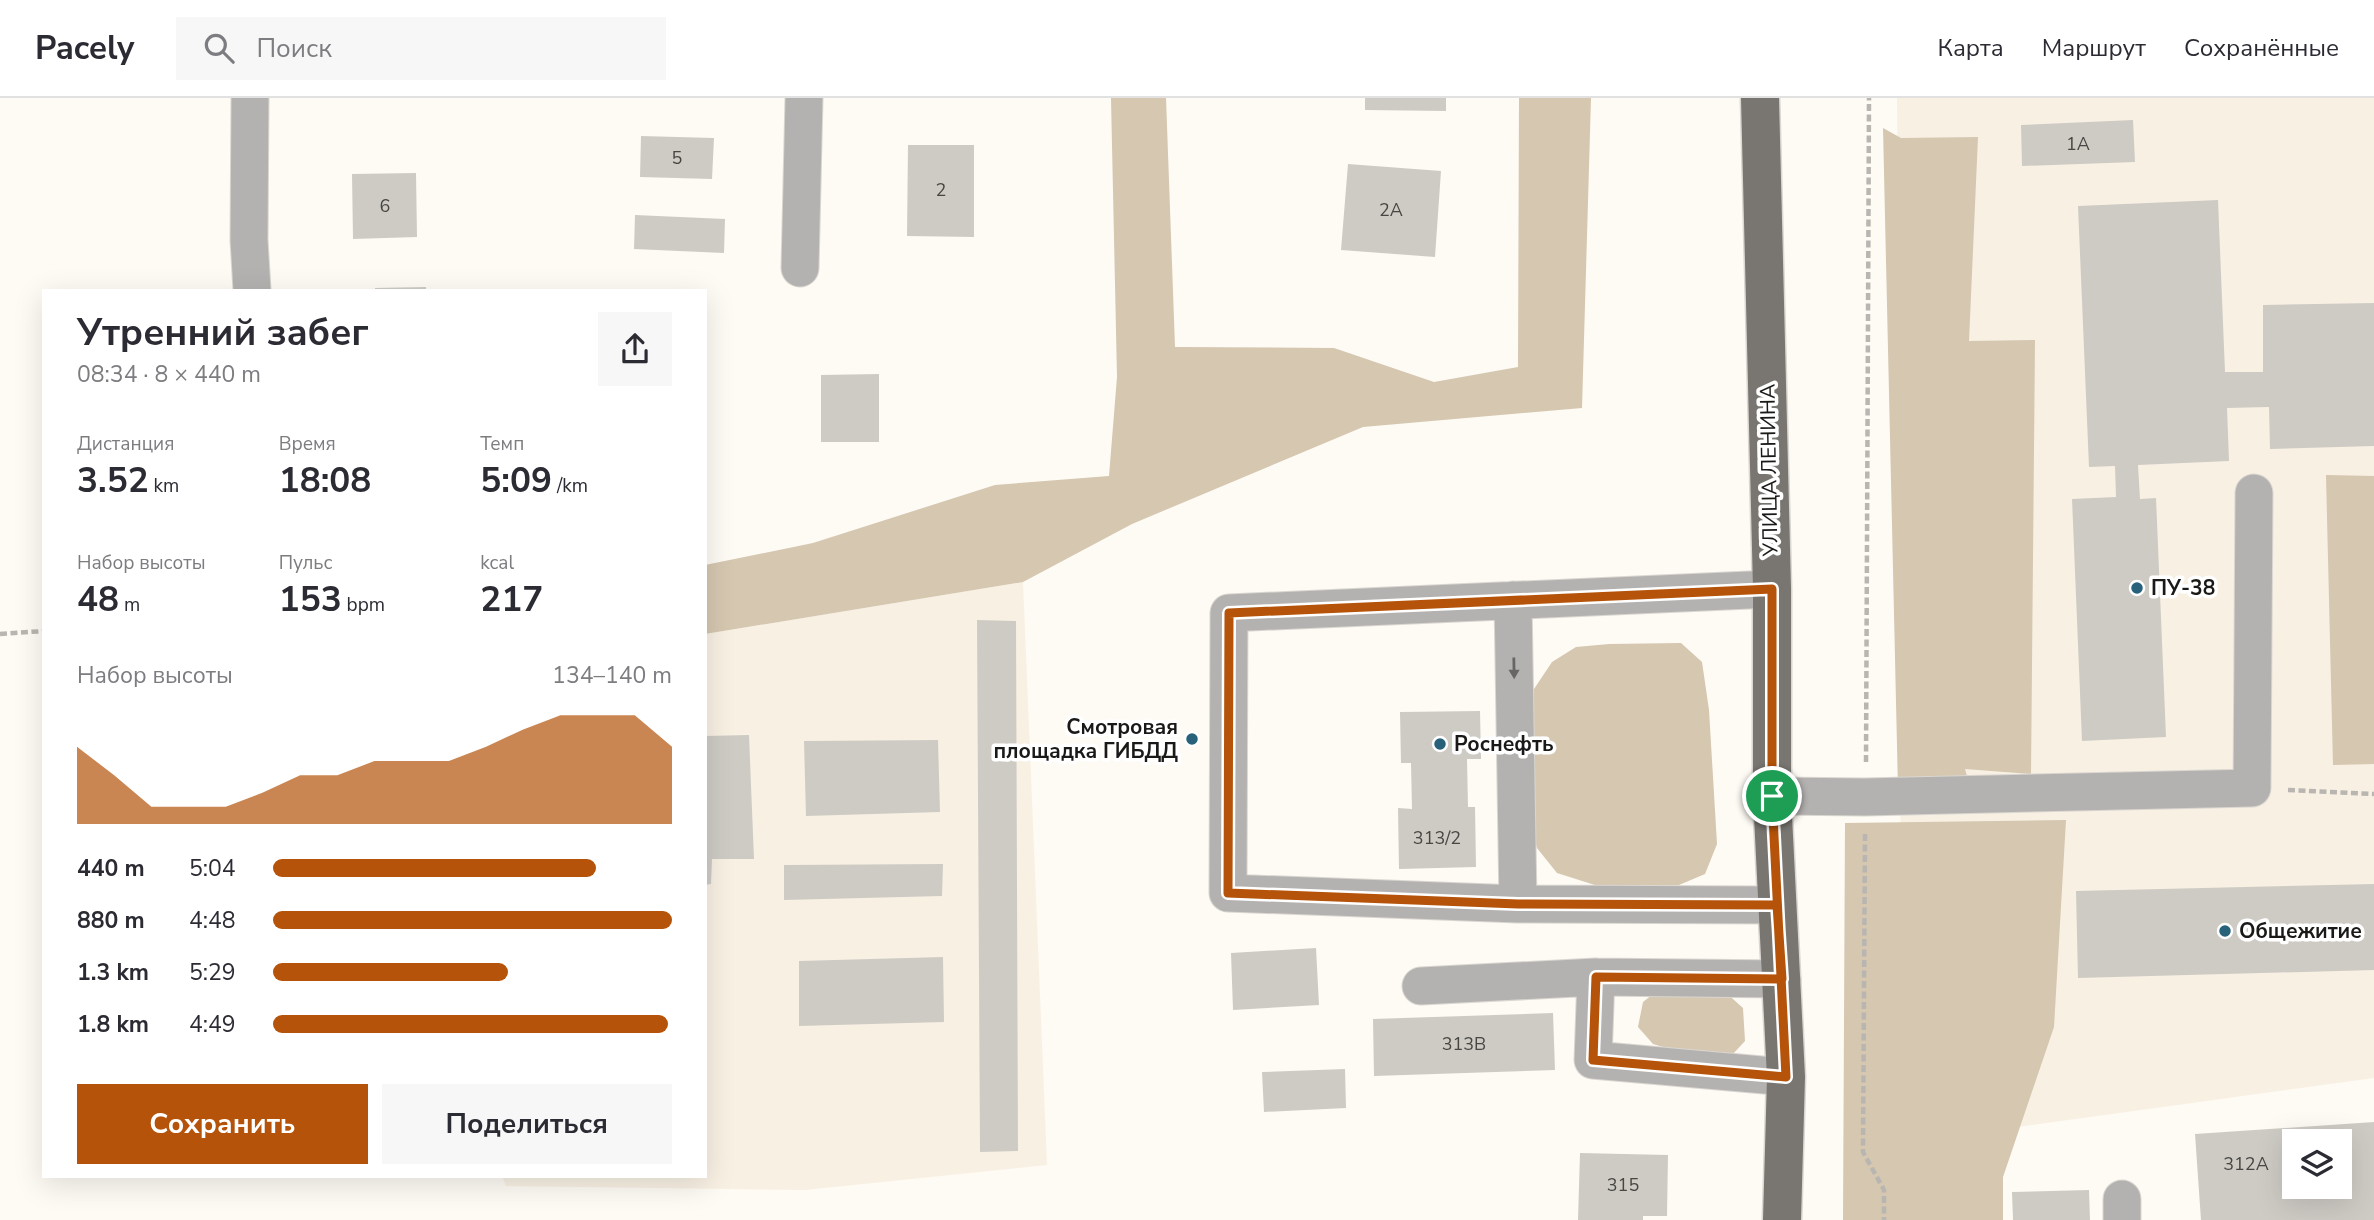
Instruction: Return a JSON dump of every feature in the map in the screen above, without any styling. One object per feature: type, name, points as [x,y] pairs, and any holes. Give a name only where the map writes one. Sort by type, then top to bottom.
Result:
[{"type":"main road","name":"УЛИЦА ЛЕНИНА","points":[[1760,98],[1772,589],[1772,796],[1786,1077],[1782,1220]]},
{"type":"street","points":[[250,98],[249,240],[253,289]]},
{"type":"street","points":[[800,268],[804,98]]},
{"type":"street","points":[[1772,796],[1865,797],[2252,788],[2254,493]]},
{"type":"street","points":[[1772,589],[1229,613],[1228,893],[1518,904],[1777,905]]},
{"type":"street","points":[[1513,600],[1518,904]]},
{"type":"street","points":[[1421,986],[1596,977],[1782,979]]},
{"type":"street","points":[[1596,977],[1593,1060],[1786,1077]]},
{"type":"path","points":[[1869,98],[1863,1152],[1884,1190],[1884,1220]]},
{"type":"path","points":[[0,634],[42,631]]},
{"type":"path","points":[[2252,788],[2374,794]]},
{"type":"shaded area","points":[[1111,98],[1166,98],[1175,347],[1334,348],[1434,382],[1518,367],[1519,98],[1591,98],[1582,408],[1363,427],[1132,524],[1023,582],[707,634],[707,565],[813,543],[995,485],[1109,476],[1117,377]]},
{"type":"shaded area","name":"ПУ-38","points":[[1897,98],[2374,98],[2374,1078],[1902,1143]]},
{"type":"shaded area","points":[[1883,128],[1901,138],[1978,137],[1969,341],[2035,340],[2031,774],[1965,769],[1970,787],[1898,790]]},
{"type":"shaded area","points":[[2326,475],[2374,476],[2374,764],[2333,765]]},
{"type":"shaded area","points":[[1023,582],[1047,1165],[805,1190],[506,1186],[503,1178],[707,1178],[707,634]]},
{"type":"shaded area","points":[[1681,643],[1702,662],[1709,710],[1717,844],[1705,874],[1679,885],[1630,887],[1598,886],[1557,873],[1537,848],[1526,809],[1532,692],[1552,662],[1576,647]]},
{"type":"shaded area","points":[[2066,820],[2054,1027],[2003,1177],[2003,1220],[1843,1220],[1845,823]]},
{"type":"shaded area","points":[[1658,990],[1724,991],[1743,1008],[1745,1041],[1732,1055],[1700,1058],[1653,1044],[1638,1027],[1643,1002]]},
{"type":"building","points":[[1365,98],[1446,98],[1446,111],[1365,110]]},
{"type":"building","points":[[2133,120],[2135,162],[2022,166],[2021,125]]},
{"type":"building","points":[[641,136],[714,138],[712,179],[640,177]]},
{"type":"building","points":[[908,145],[974,145],[974,237],[907,236]]},
{"type":"building","points":[[1348,164],[1441,171],[1435,257],[1341,250]]},
{"type":"building","points":[[416,173],[417,237],[353,239],[352,174]]},
{"type":"building","points":[[2218,200],[2225,372],[2263,372],[2263,305],[2374,303],[2374,446],[2270,449],[2269,407],[2227,408],[2229,461],[2138,465],[2140,499],[2156,498],[2166,737],[2082,741],[2072,499],[2116,497],[2115,466],[2089,467],[2078,206]]},
{"type":"building","points":[[635,215],[725,219],[724,253],[634,249]]},
{"type":"building","points":[[426,287],[426,289],[375,289]]},
{"type":"building","points":[[879,374],[879,442],[821,442],[821,375]]},
{"type":"building","points":[[977,620],[1016,621],[1018,1151],[980,1152]]},
{"type":"building","points":[[1480,711],[1481,759],[1467,759],[1468,807],[1475,807],[1476,867],[1399,869],[1398,808],[1412,809],[1411,763],[1401,763],[1400,712]]},
{"type":"building","points":[[749,735],[754,859],[712,859],[711,884],[707,885],[707,736]]},
{"type":"building","points":[[938,740],[940,812],[806,816],[804,741]]},
{"type":"building","points":[[943,864],[942,896],[784,900],[784,865]]},
{"type":"building","name":"Общежитие","points":[[2374,884],[2374,970],[2078,978],[2076,891]]},
{"type":"building","points":[[1316,948],[1319,1005],[1233,1010],[1231,953]]},
{"type":"building","points":[[943,957],[944,1022],[799,1026],[799,961]]},
{"type":"building","points":[[1553,1013],[1555,1070],[1374,1076],[1373,1019]]},
{"type":"building","points":[[1345,1069],[1346,1108],[1264,1112],[1262,1072]]},
{"type":"building","points":[[2374,1122],[2374,1220],[2201,1220],[2195,1134]]},
{"type":"building","points":[[1580,1153],[1668,1155],[1667,1216],[1643,1216],[1643,1220],[1578,1220]]},
{"type":"building","points":[[2089,1190],[2090,1220],[2013,1220],[2012,1192]]},
{"type":"place","name":"ПУ-38","points":[[2137,588]]},
{"type":"place","name":"Смотровая площадка ГИБДД","points":[[1192,739]]},
{"type":"place","name":"Роснефть","points":[[1440,744]]},
{"type":"place","name":"Общежитие","points":[[2225,931]]},
{"type":"route","points":[[1772,796],[1772,589],[1229,613],[1228,893],[1518,904],[1777,905],[1782,979],[1596,977],[1593,1060],[1786,1077],[1782,979],[1772,796]]}]
